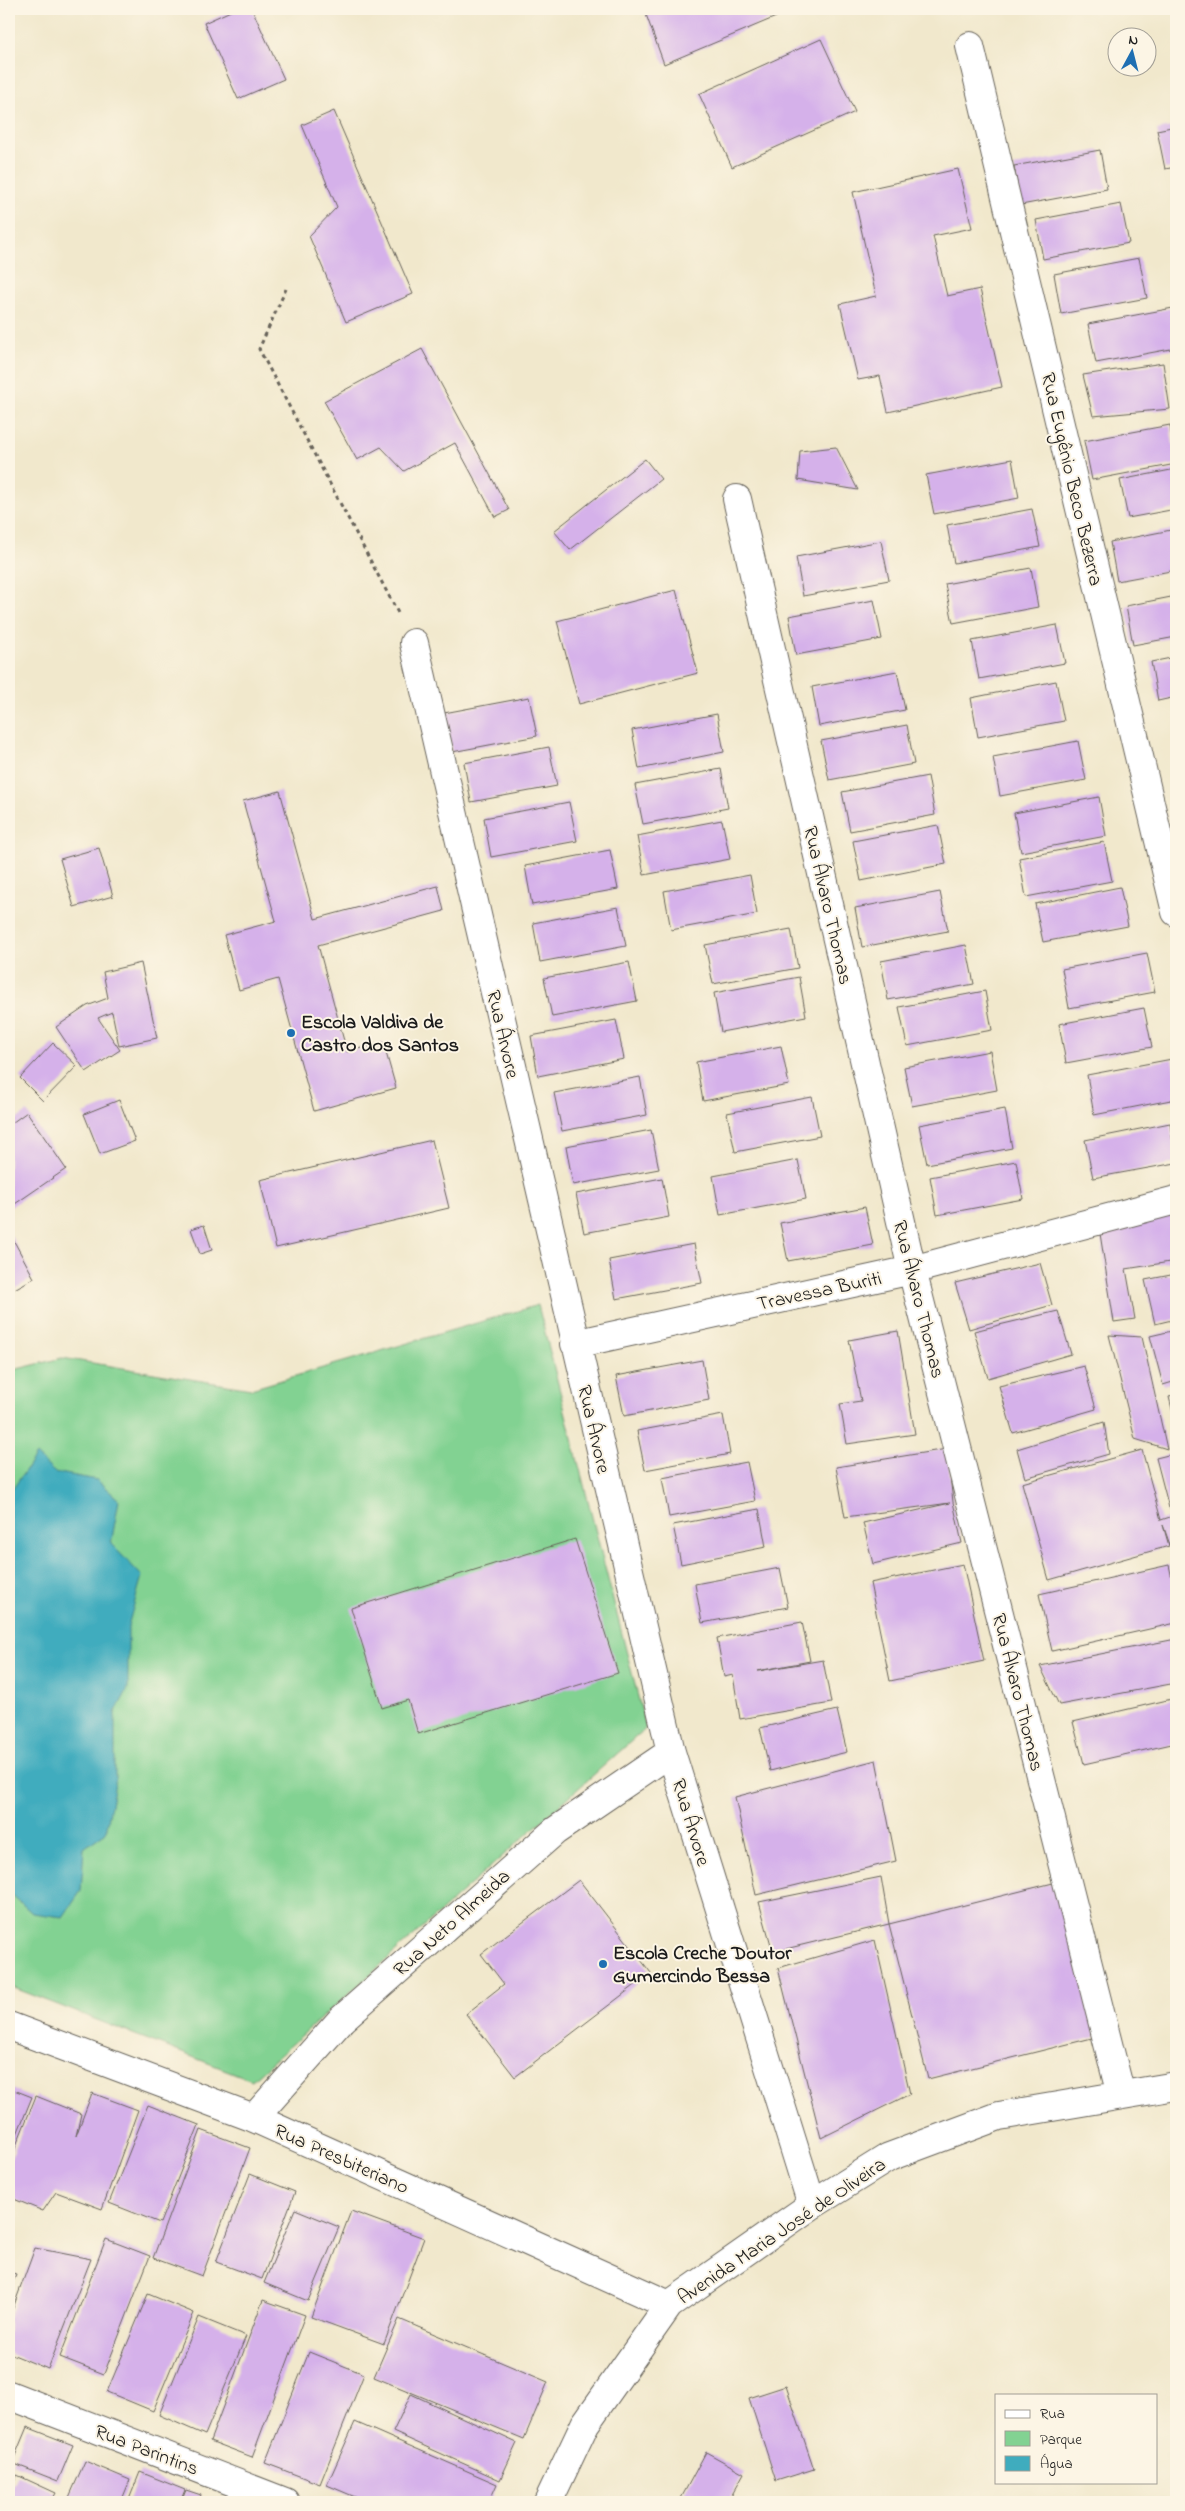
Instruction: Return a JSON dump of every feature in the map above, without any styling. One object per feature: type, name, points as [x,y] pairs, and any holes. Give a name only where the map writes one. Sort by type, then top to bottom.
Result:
[{"type":"street","name":"Rua Eugênio Beco Bezerra","points":[[970,46],[1176,912]]},
{"type":"street","name":"Rua Álvaro Thomas","points":[[737,499],[912,1270],[1121,2095]]},
{"type":"street","name":"Rua Árvore","points":[[414,644],[671,1752],[812,2205]]},
{"type":"street","name":"Travessa Buriti","points":[[576,1344],[912,1270],[1176,1200]]},
{"type":"street","name":"Rua Neto Almeida","points":[[254,2118],[342,2019],[554,1831],[671,1752]]},
{"type":"street","name":"Rua Presbiteriano","points":[[9,2026],[254,2118],[669,2305]]},
{"type":"street","name":"Avenida Maria José de Oliveira","points":[[548,2502],[585,2424],[669,2305],[812,2205],[889,2157],[999,2116],[1176,2086]]},
{"type":"street","name":"Rua Parintins","points":[[9,2395],[285,2502]]},
{"type":"path","points":[[286,289],[259,349],[414,644]]},
{"type":"green space","points":[[538,1305],[646,1728],[252,2080],[9,1986],[9,1371],[62,1358],[251,1389]]},
{"type":"water","points":[[36,1455],[54,1472],[97,1480],[119,1500],[111,1544],[142,1576],[128,1626],[128,1689],[115,1713],[115,1783],[106,1832],[84,1848],[81,1891],[63,1917],[32,1913],[9,1892],[9,1487],[14,1487]]},
{"type":"building","points":[[235,9],[252,9],[284,79],[238,99],[204,23]]},
{"type":"building","points":[[644,9],[795,9],[664,64]]},
{"type":"building","points":[[821,39],[855,112],[732,167],[699,94]]},
{"type":"building","points":[[334,111],[413,294],[346,322],[309,236],[337,207],[302,125]]},
{"type":"building","points":[[1176,126],[1176,167],[1165,169],[1157,130]]},
{"type":"building","points":[[1100,150],[1107,189],[1021,205],[1014,166]]},
{"type":"building","points":[[958,169],[972,228],[933,236],[947,296],[980,289],[1002,387],[888,412],[880,376],[858,380],[840,304],[876,296],[853,192]]},
{"type":"building","points":[[1121,204],[1129,243],[1043,259],[1036,220]]},
{"type":"building","points":[[1139,258],[1147,298],[1061,314],[1054,274]]},
{"type":"building","points":[[1173,308],[1176,322],[1176,348],[1096,363],[1088,324]]},
{"type":"building","points":[[422,349],[509,510],[495,517],[455,443],[404,471],[381,447],[357,460],[324,401]]},
{"type":"building","points":[[1163,363],[1170,409],[1093,416],[1083,375]]},
{"type":"building","points":[[1170,425],[1176,464],[1092,480],[1084,441]]},
{"type":"building","points":[[836,447],[858,490],[798,480],[800,451]]},
{"type":"building","points":[[645,459],[661,479],[570,550],[554,531]]},
{"type":"building","points":[[1012,459],[1019,498],[934,514],[926,475]]},
{"type":"building","points":[[1176,469],[1176,509],[1128,518],[1120,480]]},
{"type":"building","points":[[1032,509],[1040,547],[954,563],[947,525]]},
{"type":"building","points":[[1176,529],[1176,570],[1117,581],[1110,542]]},
{"type":"building","points":[[881,541],[889,580],[803,596],[796,557]]},
{"type":"building","points":[[1031,568],[1038,607],[953,623],[945,584]]},
{"type":"building","points":[[676,590],[698,673],[579,704],[557,621]]},
{"type":"building","points":[[1176,596],[1176,637],[1133,645],[1126,606]]},
{"type":"building","points":[[874,600],[882,639],[796,655],[789,616]]},
{"type":"building","points":[[1057,625],[1065,663],[979,679],[972,641]]},
{"type":"building","points":[[1176,657],[1176,697],[1158,701],[1151,662]]},
{"type":"building","points":[[897,671],[905,710],[819,726],[812,687]]},
{"type":"building","points":[[1056,681],[1064,721],[978,737],[971,698]]},
{"type":"building","points":[[529,697],[537,736],[452,752],[444,713]]},
{"type":"building","points":[[717,714],[724,752],[639,769],[632,730]]},
{"type":"building","points":[[907,725],[914,764],[829,780],[821,741]]},
{"type":"building","points":[[1078,741],[1086,780],[1000,796],[993,757]]},
{"type":"building","points":[[549,747],[557,786],[471,802],[464,763]]},
{"type":"building","points":[[721,769],[728,808],[643,824],[635,785]]},
{"type":"building","points":[[928,776],[935,815],[850,831],[842,792]]},
{"type":"building","points":[[280,791],[315,919],[438,886],[444,911],[318,945],[347,1052],[383,1042],[396,1088],[314,1111],[278,979],[239,990],[224,935],[276,921],[243,801]]},
{"type":"building","points":[[1099,797],[1106,836],[1021,852],[1014,813]]},
{"type":"building","points":[[569,802],[577,841],[491,857],[484,818]]},
{"type":"building","points":[[722,820],[730,859],[644,875],[637,836]]},
{"type":"building","points":[[938,825],[946,864],[861,881],[853,841]]},
{"type":"building","points":[[1104,842],[1112,881],[1026,897],[1019,858]]},
{"type":"building","points":[[99,848],[113,896],[74,907],[60,859]]},
{"type":"building","points":[[610,850],[618,889],[532,905],[525,866]]},
{"type":"building","points":[[750,875],[757,914],[671,930],[664,891]]},
{"type":"building","points":[[1120,887],[1128,926],[1043,942],[1035,904]]},
{"type":"building","points":[[940,892],[948,931],[862,947],[855,908]]},
{"type":"building","points":[[618,907],[626,946],[540,962],[533,923]]},
{"type":"building","points":[[791,929],[798,968],[713,984],[705,945]]},
{"type":"building","points":[[966,945],[974,984],[888,1000],[881,961]]},
{"type":"building","points":[[1147,953],[1155,992],[1069,1008],[1062,969]]},
{"type":"building","points":[[629,962],[637,1001],[552,1017],[544,978]]},
{"type":"building","points":[[141,963],[157,1038],[119,1046],[112,1012],[98,1018],[120,1050],[86,1072],[56,1027],[87,1006],[108,998],[103,972]]},
{"type":"building","points":[[799,977],[806,1016],[721,1032],[714,993]]},
{"type":"building","points":[[985,991],[992,1030],[907,1046],[899,1007]]},
{"type":"building","points":[[1144,1008],[1152,1047],[1066,1063],[1059,1024]]},
{"type":"building","points":[[616,1020],[624,1059],[538,1076],[531,1036]]},
{"type":"building","points":[[53,1043],[77,1066],[43,1101],[20,1078]]},
{"type":"building","points":[[781,1046],[789,1085],[703,1101],[696,1062]]},
{"type":"building","points":[[990,1051],[997,1090],[912,1106],[904,1067]]},
{"type":"building","points":[[1172,1059],[1176,1081],[1176,1099],[1094,1115],[1087,1075]]},
{"type":"building","points":[[640,1077],[647,1115],[562,1131],[554,1093]]},
{"type":"building","points":[[812,1097],[820,1136],[735,1152],[727,1113]]},
{"type":"building","points":[[119,1100],[135,1141],[100,1154],[84,1114]]},
{"type":"building","points":[[1005,1109],[1012,1148],[927,1164],[919,1125]]},
{"type":"building","points":[[27,1112],[66,1169],[9,1208],[9,1125]]},
{"type":"building","points":[[1170,1123],[1176,1163],[1093,1178],[1085,1140]]},
{"type":"building","points":[[651,1130],[659,1169],[573,1185],[566,1146]]},
{"type":"building","points":[[432,1140],[449,1208],[276,1248],[260,1180]]},
{"type":"building","points":[[798,1160],[806,1199],[720,1215],[713,1176]]},
{"type":"building","points":[[1016,1161],[1023,1199],[937,1215],[930,1177]]},
{"type":"building","points":[[662,1178],[669,1217],[584,1233],[576,1194]]},
{"type":"building","points":[[865,1207],[873,1245],[788,1261],[780,1223]]},
{"type":"building","points":[[1176,1208],[1176,1261],[1126,1269],[1135,1319],[1114,1322],[1098,1221]]},
{"type":"building","points":[[204,1225],[212,1250],[200,1254],[191,1229]]},
{"type":"building","points":[[9,1232],[34,1278],[9,1292]]},
{"type":"building","points":[[694,1244],[702,1283],[616,1299],[609,1260]]},
{"type":"building","points":[[1040,1263],[1052,1305],[969,1329],[955,1283]]},
{"type":"building","points":[[1176,1274],[1176,1319],[1155,1324],[1145,1280]]},
{"type":"building","points":[[1058,1311],[1071,1354],[988,1378],[974,1331]]},
{"type":"building","points":[[1176,1330],[1176,1381],[1163,1385],[1150,1336]]},
{"type":"building","points":[[898,1331],[915,1434],[847,1444],[840,1404],[861,1401],[849,1340]]},
{"type":"building","points":[[1109,1335],[1142,1337],[1167,1449],[1135,1439]]},
{"type":"building","points":[[702,1360],[709,1400],[624,1416],[616,1376]]},
{"type":"building","points":[[1084,1366],[1096,1409],[1013,1433],[999,1386]]},
{"type":"building","points":[[1176,1395],[1176,1425],[1169,1397]]},
{"type":"building","points":[[723,1415],[730,1454],[645,1470],[637,1431]]},
{"type":"building","points":[[1104,1422],[1109,1454],[1025,1478],[1017,1449]]},
{"type":"building","points":[[947,1449],[953,1502],[962,1543],[873,1564],[863,1523],[950,1503],[845,1517],[836,1467]]},
{"type":"building","points":[[1142,1450],[1161,1520],[1176,1515],[1176,1562],[1163,1525],[1169,1546],[1049,1580],[1022,1483]]},
{"type":"building","points":[[1176,1453],[1176,1506],[1169,1508],[1156,1458]]},
{"type":"building","points":[[747,1462],[755,1501],[669,1517],[662,1478]]},
{"type":"building","points":[[759,1509],[766,1547],[681,1564],[673,1525]]},
{"type":"building","points":[[575,1539],[618,1673],[418,1734],[408,1700],[382,1708],[351,1608]]},
{"type":"building","points":[[963,1564],[984,1661],[890,1681],[870,1583]]},
{"type":"building","points":[[1169,1565],[1176,1597],[1176,1623],[1052,1651],[1039,1594]]},
{"type":"building","points":[[780,1568],[788,1607],[702,1623],[695,1584]]},
{"type":"building","points":[[802,1622],[810,1661],[758,1671],[823,1660],[831,1703],[740,1719],[733,1675],[724,1677],[717,1638]]},
{"type":"building","points":[[1176,1639],[1176,1683],[1059,1705],[1040,1666]]},
{"type":"building","points":[[1176,1698],[1176,1743],[1084,1764],[1073,1722]]},
{"type":"building","points":[[837,1710],[847,1752],[770,1771],[760,1728]]},
{"type":"building","points":[[876,1760],[896,1861],[756,1895],[735,1797]]},
{"type":"building","points":[[881,1877],[889,1924],[773,1952],[759,1902]]},
{"type":"building","points":[[579,1880],[651,1973],[515,2077],[466,2014],[504,1984],[481,1954]]},
{"type":"building","points":[[1057,1882],[1096,2037],[928,2079],[889,1924]]},
{"type":"building","points":[[875,1940],[910,2094],[821,2138],[778,1968]]},
{"type":"building","points":[[9,2088],[32,2097],[9,2154]]},
{"type":"building","points":[[92,2093],[138,2110],[102,2209],[56,2192],[43,2211],[9,2197],[9,2163],[36,2096],[81,2114],[76,2136]]},
{"type":"building","points":[[148,2105],[199,2125],[160,2223],[109,2203]]},
{"type":"building","points":[[201,2130],[250,2148],[202,2276],[153,2258]]},
{"type":"building","points":[[250,2174],[295,2192],[262,2279],[216,2262]]},
{"type":"building","points":[[295,2209],[339,2227],[308,2301],[264,2283]]},
{"type":"building","points":[[351,2211],[424,2238],[384,2344],[311,2317]]},
{"type":"building","points":[[106,2239],[150,2256],[104,2374],[60,2357]]},
{"type":"building","points":[[35,2248],[91,2259],[48,2369],[9,2353],[9,2319]]},
{"type":"building","points":[[9,2272],[16,2274],[9,2292]]},
{"type":"building","points":[[148,2294],[194,2313],[153,2411],[107,2392]]},
{"type":"building","points":[[263,2300],[305,2315],[252,2457],[210,2441]]},
{"type":"building","points":[[199,2317],[246,2336],[205,2435],[159,2415]]},
{"type":"building","points":[[399,2319],[548,2382],[524,2439],[374,2377]]},
{"type":"building","points":[[309,2352],[364,2374],[320,2484],[265,2463]]},
{"type":"building","points":[[786,2386],[814,2469],[776,2481],[749,2398]]},
{"type":"building","points":[[411,2394],[517,2443],[500,2480],[393,2432]]},
{"type":"building","points":[[355,2422],[497,2484],[489,2502],[367,2502],[327,2485]]},
{"type":"building","points":[[27,2427],[73,2445],[58,2481],[12,2463]]},
{"type":"building","points":[[706,2452],[744,2473],[728,2502],[679,2502]]},
{"type":"building","points":[[85,2461],[130,2480],[121,2502],[67,2502]]},
{"type":"building","points":[[140,2472],[185,2490],[180,2502],[128,2502]]},
{"type":"building","points":[[17,2475],[56,2493],[51,2502],[9,2502],[9,2492]]},
{"type":"building","points":[[186,2490],[201,2495],[198,2502],[181,2502]]},
{"type":"place","name":"Escola Valdiva de Castro dos Santos","points":[[291,1033]]},
{"type":"place","name":"Escola Creche Doutor Gumercindo Bessa","points":[[603,1964]]}]
